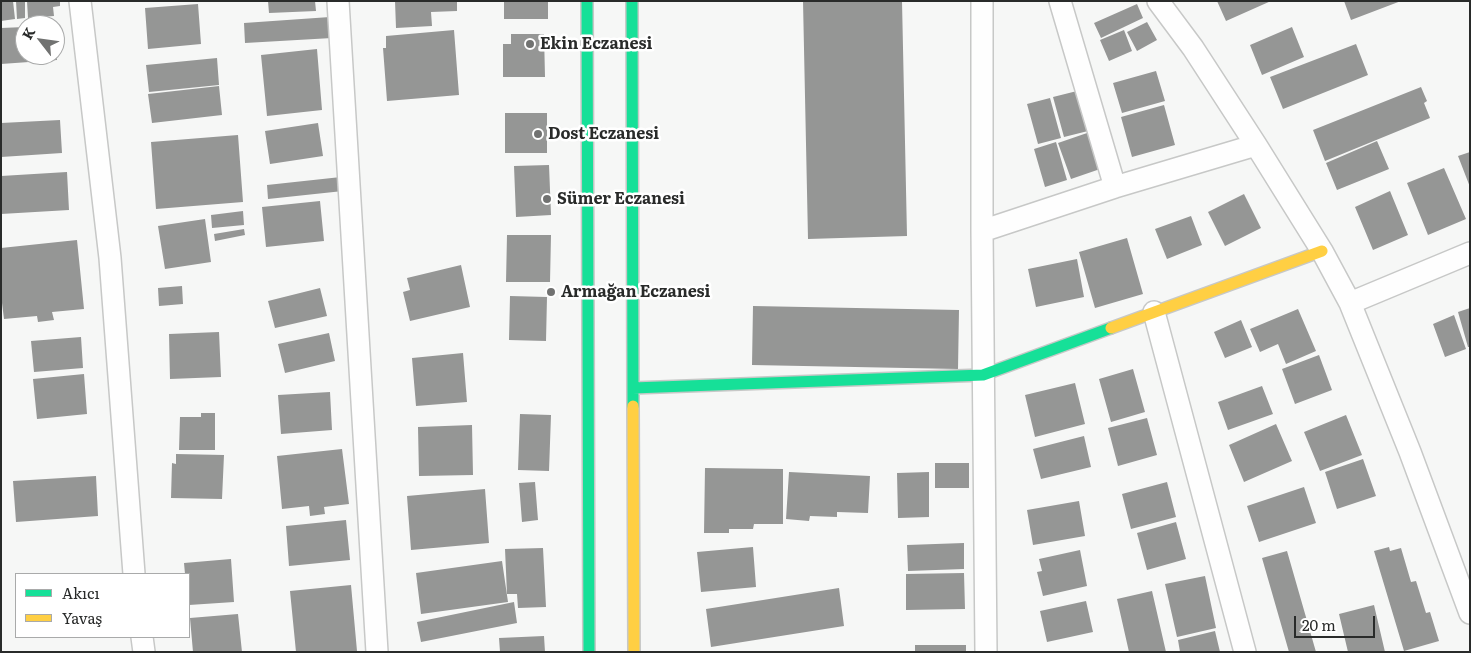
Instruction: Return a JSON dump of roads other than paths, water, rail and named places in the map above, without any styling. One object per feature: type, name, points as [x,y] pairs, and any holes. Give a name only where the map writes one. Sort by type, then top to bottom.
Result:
[{"type":"street","points":[[80,1],[110,258],[134,573]]},
{"type":"street","points":[[338,1],[376,652]]},
{"type":"street","points":[[587,1],[589,652]]},
{"type":"street","points":[[632,1],[634,652]]},
{"type":"street","points":[[982,1],[986,652]]},
{"type":"street","points":[[1060,1],[1115,187]]},
{"type":"street","points":[[1158,1],[1193,48],[1256,145],[1322,251],[1350,303],[1410,452],[1470,613]]},
{"type":"street","points":[[982,232],[1115,187],[1256,145]]},
{"type":"street","points":[[633,388],[983,375],[1322,251]]},
{"type":"street","points":[[1350,303],[1470,253]]},
{"type":"street","points":[[1154,312],[1244,652]]},
{"type":"street","points":[[142,638],[144,652]]},
{"type":"place","name":"Ekin Eczanesi","points":[[530,44]]},
{"type":"place","name":"Dost Eczanesi","points":[[538,134]]},
{"type":"place","name":"Sümer Eczanesi","points":[[547,199]]},
{"type":"place","name":"Armağan Eczanesi","points":[[551,292]]}]
